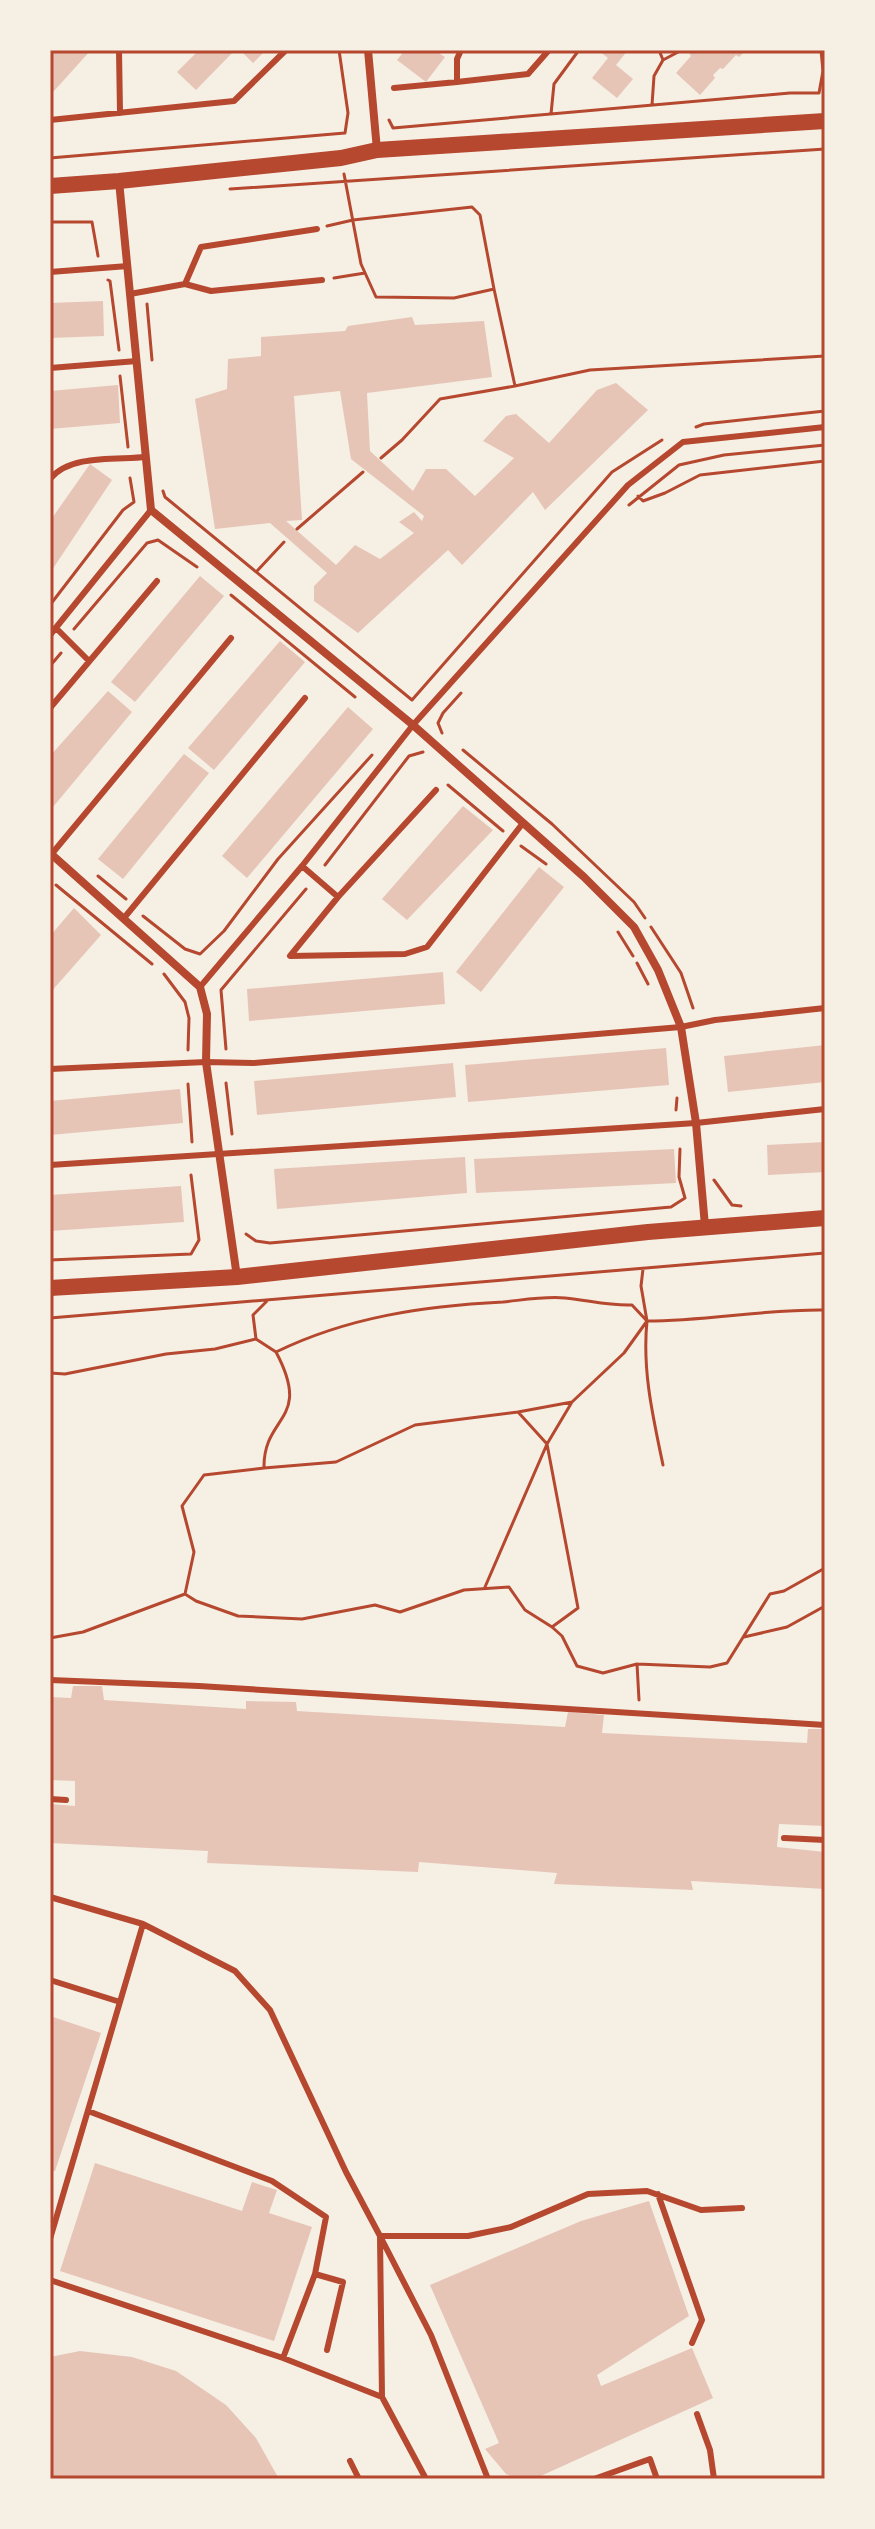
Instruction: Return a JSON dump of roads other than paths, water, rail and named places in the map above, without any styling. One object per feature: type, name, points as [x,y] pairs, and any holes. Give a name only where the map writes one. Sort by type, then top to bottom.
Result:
[{"type":"main road","points":[[50,186],[341,158],[377,150],[825,121]]},
{"type":"main road","points":[[50,1288],[237,1277],[705,1226],[825,1218]]},
{"type":"street","points":[[368,50],[377,150]]},
{"type":"street","points":[[119,181],[151,510],[413,725],[584,877],[634,927],[658,970],[681,1027],[696,1123],[705,1226]]},
{"type":"street","points":[[51,854],[200,987],[207,1014],[206,1062],[237,1277]]},
{"type":"lane","points":[[119,50],[120,113]]},
{"type":"lane","points":[[50,120],[234,101],[286,50]]},
{"type":"lane","points":[[457,82],[457,59],[461,50]]},
{"type":"lane","points":[[394,88],[528,74],[549,50]]},
{"type":"lane","points":[[185,284],[201,247],[317,229]]},
{"type":"lane","points":[[50,272],[128,266]]},
{"type":"lane","points":[[130,294],[185,284],[211,291],[322,280]]},
{"type":"lane","points":[[50,368],[137,361]]},
{"type":"lane","points":[[200,987],[302,866],[413,725],[628,485],[683,442],[825,427]]},
{"type":"lane","points":[[50,479],[55,472],[76,463],[146,457]]},
{"type":"lane","points":[[50,635],[151,510]]},
{"type":"lane","points":[[50,708],[157,581]]},
{"type":"lane","points":[[56,628],[89,661]]},
{"type":"lane","points":[[51,854],[231,638]]},
{"type":"lane","points":[[124,918],[305,698]]},
{"type":"lane","points":[[436,790],[338,897],[290,956],[405,954],[427,947],[523,823]]},
{"type":"lane","points":[[302,866],[338,897]]},
{"type":"lane","points":[[50,1069],[253,1063],[681,1027],[715,1020],[825,1008]]},
{"type":"lane","points":[[50,1165],[696,1123],[825,1109]]},
{"type":"lane","points":[[50,1680],[199,1686],[825,1725]]},
{"type":"lane","points":[[50,1799],[66,1800]]},
{"type":"lane","points":[[784,1838],[825,1840]]},
{"type":"lane","points":[[50,1897],[143,1924],[235,1971],[270,2010],[346,2172],[431,2335],[488,2479]]},
{"type":"lane","points":[[50,2239],[143,1924]]},
{"type":"lane","points":[[50,1980],[120,2002]]},
{"type":"lane","points":[[88,2111],[272,2181],[326,2217],[315,2274],[283,2358]]},
{"type":"lane","points":[[380,2236],[468,2236],[511,2227],[588,2194],[647,2191],[701,2210],[742,2208]]},
{"type":"lane","points":[[658,2194],[702,2320],[692,2343]]},
{"type":"lane","points":[[50,2207],[60,2210]]},
{"type":"lane","points":[[380,2236],[382,2397],[426,2479]]},
{"type":"lane","points":[[315,2274],[343,2282],[327,2350]]},
{"type":"lane","points":[[50,2280],[283,2358],[382,2397]]},
{"type":"lane","points":[[697,2414],[710,2450],[714,2479]]},
{"type":"lane","points":[[594,2479],[650,2459],[657,2479]]},
{"type":"lane","points":[[350,2461],[359,2479]]}]
